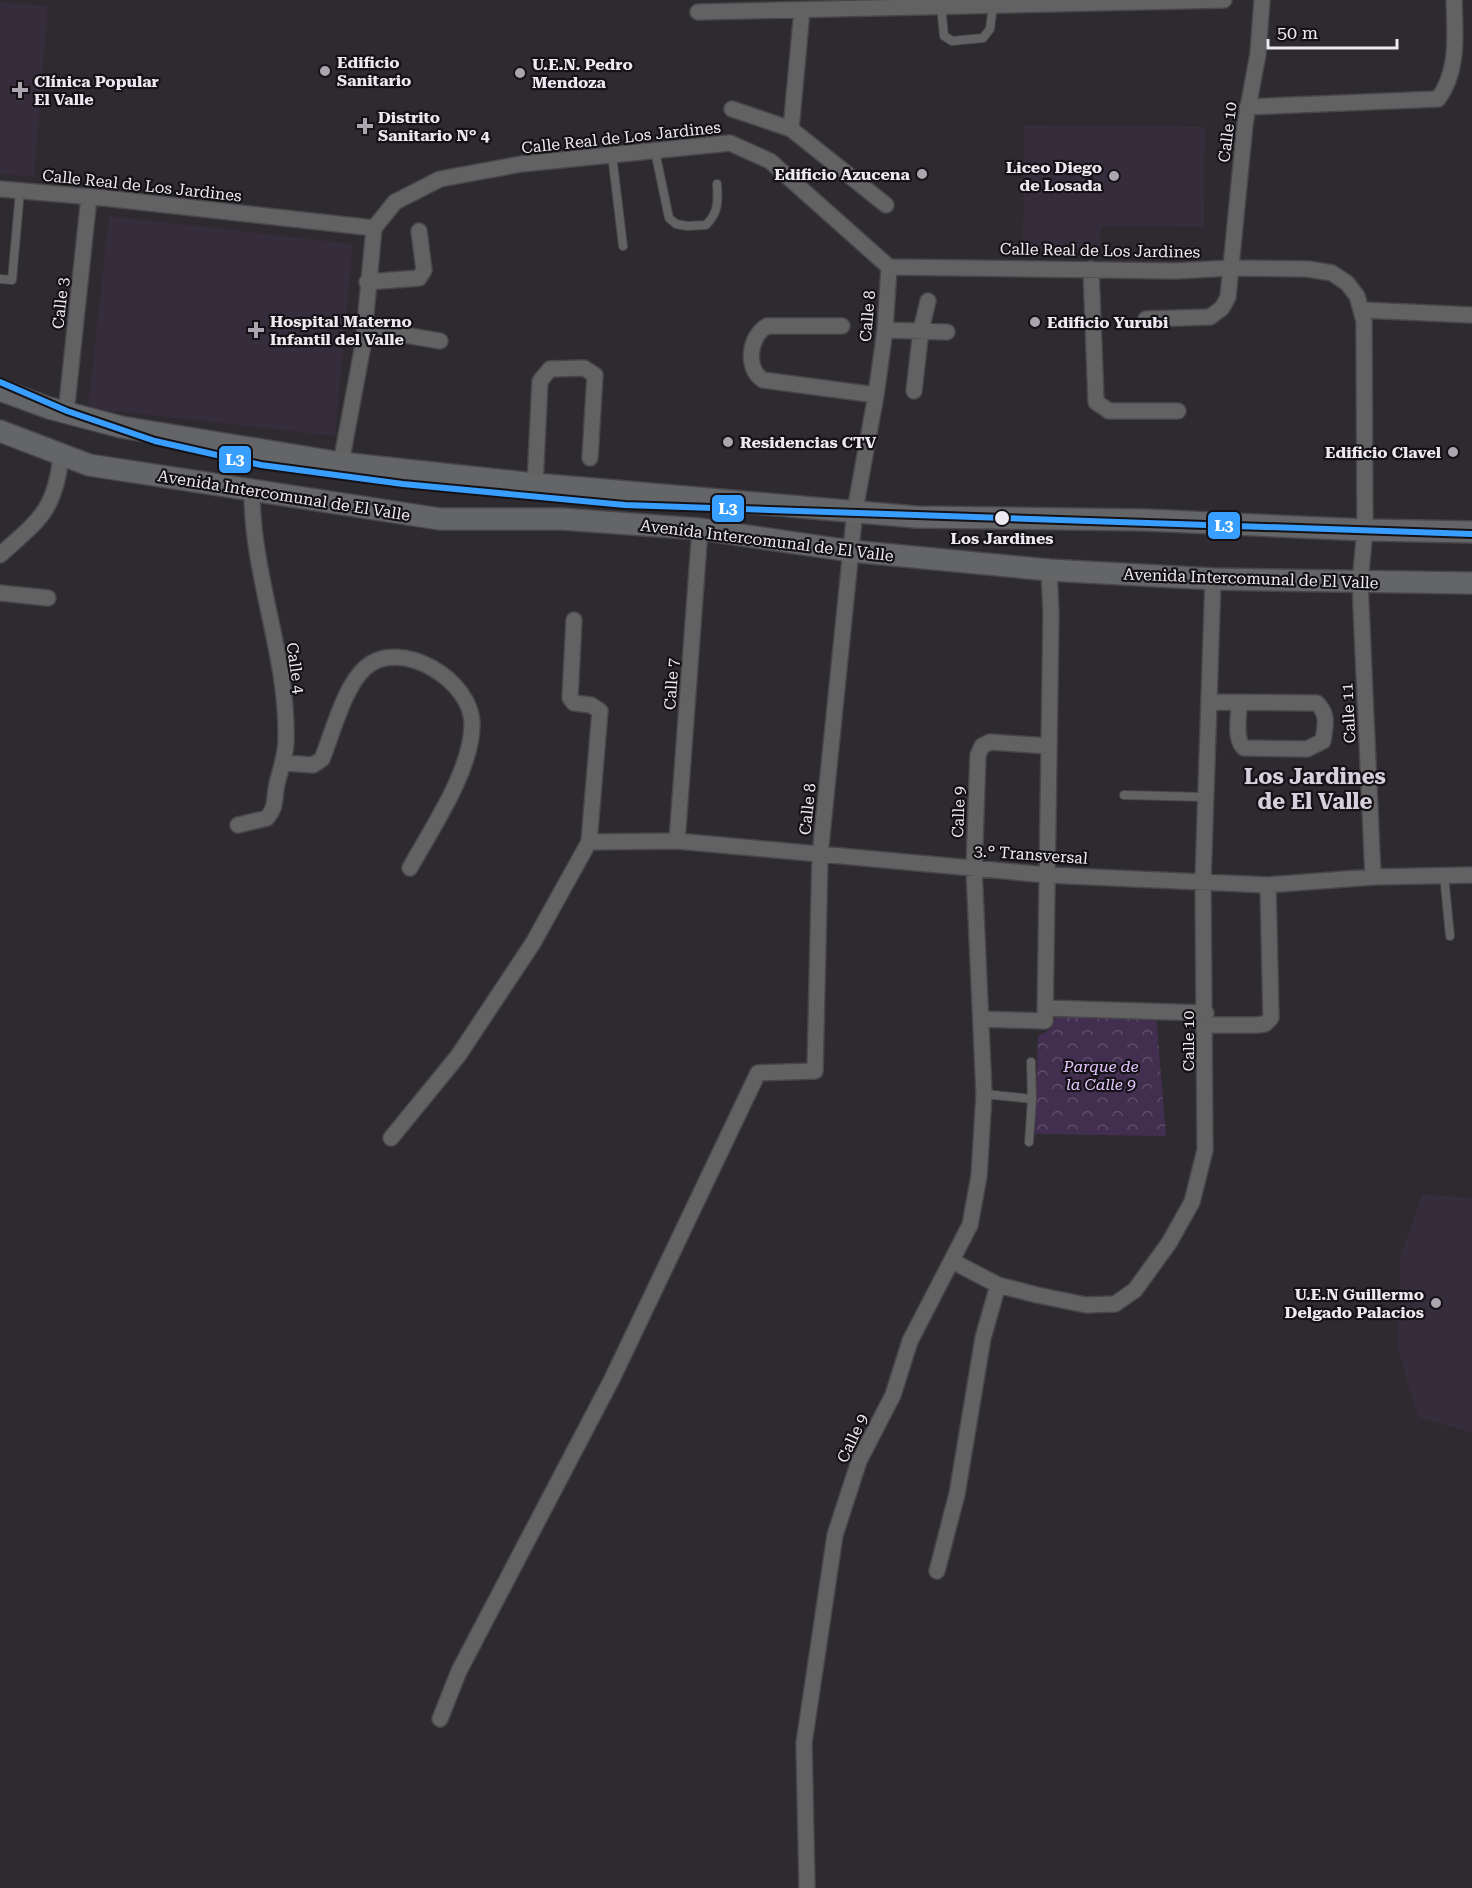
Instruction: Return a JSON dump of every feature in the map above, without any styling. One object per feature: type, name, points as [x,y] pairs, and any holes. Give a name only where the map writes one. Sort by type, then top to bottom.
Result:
[{"type":"main road","name":"Avenida Intercomunal de El Valle","points":[[0,390],[121,427],[341,463],[535,484],[916,517],[1145,520],[1365,530],[1472,532]]},
{"type":"main road","name":"Avenida Intercomunal de El Valle","points":[[0,431],[89,465],[252,492],[440,519],[562,519],[700,529],[851,551],[1049,570],[1213,579],[1472,583]]},
{"type":"street","points":[[698,12],[1224,0]]},
{"type":"street","name":"Calle 10","points":[[1146,319],[1210,317],[1217,313],[1228,297],[1247,107],[1258,54],[1262,0]]},
{"type":"street","points":[[1247,107],[1438,99],[1448,85],[1453,70],[1454,0]]},
{"type":"street","points":[[791,129],[802,10]]},
{"type":"street","points":[[732,109],[791,129],[886,205]]},
{"type":"street","name":"Calle Real de Los Jardines","points":[[0,189],[374,228],[395,202],[440,179],[510,166],[730,143],[770,161],[889,267],[1175,271],[1231,268],[1308,269],[1332,273],[1347,283],[1360,303]]},
{"type":"street","name":"Calle 3","points":[[66,412],[89,197]]},
{"type":"street","points":[[341,463],[364,328],[374,228]]},
{"type":"street","points":[[367,282],[419,278],[424,270],[419,231]]},
{"type":"street","name":"Calle 8","points":[[440,1719],[459,1671],[612,1379],[758,1073],[815,1071],[820,855],[855,510],[876,395],[885,330],[889,267]]},
{"type":"street","points":[[1091,269],[1096,402],[1100,407],[1109,411],[1178,411]]},
{"type":"street","points":[[914,391],[921,330],[928,301]]},
{"type":"street","points":[[1365,530],[1360,303],[1472,315]]},
{"type":"street","points":[[842,326],[767,326],[753,338],[752,368],[756,376],[763,380],[876,395]]},
{"type":"street","points":[[364,328],[440,341]]},
{"type":"street","points":[[885,330],[947,332]]},
{"type":"street","points":[[535,484],[540,381],[550,369],[584,368],[595,375],[590,458]]},
{"type":"street","points":[[0,555],[38,521],[50,505],[58,485],[61,456]]},
{"type":"street","name":"Calle 4","points":[[238,825],[267,818],[276,806],[276,789],[284,763],[286,738],[281,671],[259,573],[252,492]]},
{"type":"street","name":"Calle 7","points":[[677,841],[700,529]]},
{"type":"street","name":"Calle 11","points":[[1365,530],[1360,582],[1373,877]]},
{"type":"street","points":[[981,1019],[1045,1021],[1051,614],[1049,570]]},
{"type":"street","name":"Calle 10","points":[[952,1262],[998,1285],[1086,1305],[1115,1304],[1135,1290],[1169,1243],[1192,1202],[1205,1150],[1206,1019],[1203,881],[1213,579]]},
{"type":"street","points":[[0,593],[48,598]]},
{"type":"street","points":[[391,1138],[458,1056],[532,943],[589,842],[600,711],[591,705],[574,703],[570,698],[574,620]]},
{"type":"street","points":[[284,763],[313,765],[322,759],[353,681],[366,667],[375,662],[395,657],[420,663],[447,677],[468,701],[472,725],[470,743],[453,786],[410,868]]},
{"type":"street","points":[[1210,702],[1317,703],[1324,710],[1326,721],[1323,741],[1307,749],[1244,748],[1239,744],[1238,736],[1239,704]]},
{"type":"street","name":"Calle 9","points":[[807,1888],[804,1743],[835,1535],[859,1461],[893,1395],[910,1341],[952,1262],[971,1215],[979,1176],[984,1094],[974,869],[978,755],[982,746],[990,742],[1048,746]]},
{"type":"street","name":"3.° Transversal","points":[[589,842],[677,841],[1047,875],[1268,885],[1373,877],[1472,875]]},
{"type":"street","points":[[1045,1008],[1265,1024],[1271,1018],[1268,885]]},
{"type":"street","points":[[937,1571],[957,1494],[983,1338],[998,1285]]},
{"type":"lane","points":[[941,6],[944,36],[952,41],[983,38],[990,29],[993,5]]},
{"type":"lane","points":[[655,151],[669,218],[676,224],[706,225],[714,217],[718,207],[717,184]]},
{"type":"lane","points":[[612,155],[623,246]]},
{"type":"lane","points":[[0,279],[12,280],[20,191]]},
{"type":"lane","points":[[1124,795],[1205,797]]},
{"type":"lane","points":[[1444,875],[1450,936]]},
{"type":"lane","points":[[1029,1142],[1032,1099],[1031,1062]]},
{"type":"lane","points":[[984,1094],[1032,1099]]},
{"type":"shaded area","name":"Clínica Popular El Valle","points":[[0,2],[48,6],[34,177],[0,174]]},
{"type":"shaded area","name":"Liceo Diego de Losada","points":[[1024,125],[1205,127],[1204,227],[1101,226],[1100,249],[1023,248]]},
{"type":"shaded area","name":"Hospital Materno Infantil del Valle","points":[[109,216],[353,244],[335,436],[88,408]]},
{"type":"shaded area","name":"U.E.N Guillermo Delgado Palacios","points":[[1422,1194],[1472,1198],[1472,1433],[1418,1417],[1398,1350],[1400,1257]]},
{"type":"green space","name":"Parque de la Calle 9","points":[[1156,1014],[1166,1136],[1035,1134],[1038,1036],[1050,1029],[1056,1016]]},
{"type":"transit line","name":"L3","points":[[0,382],[67,411],[155,441],[261,465],[403,484],[625,505],[1472,534]]},
{"type":"place","name":"Edificio Sanitario","points":[[325,71]]},
{"type":"place","name":"U.E.N. Pedro Mendoza","points":[[520,73]]},
{"type":"place","name":"Clínica Popular El Valle","points":[[20,90]]},
{"type":"place","name":"Distrito Sanitario N° 4","points":[[365,126]]},
{"type":"place","name":"Edificio Azucena","points":[[922,174]]},
{"type":"place","name":"Liceo Diego de Losada","points":[[1114,176]]},
{"type":"place","name":"Edificio Yurubi","points":[[1035,322]]},
{"type":"place","name":"Hospital Materno Infantil del Valle","points":[[256,330]]},
{"type":"place","name":"Residencias CTV","points":[[728,442]]},
{"type":"place","name":"Edificio Clavel","points":[[1453,452]]},
{"type":"place","name":"Los Jardines","points":[[1002,518]]},
{"type":"place","name":"U.E.N Guillermo Delgado Palacios","points":[[1436,1303]]},
{"type":"district","name":"Los Jardines de El Valle","points":[[1315,788]]}]
